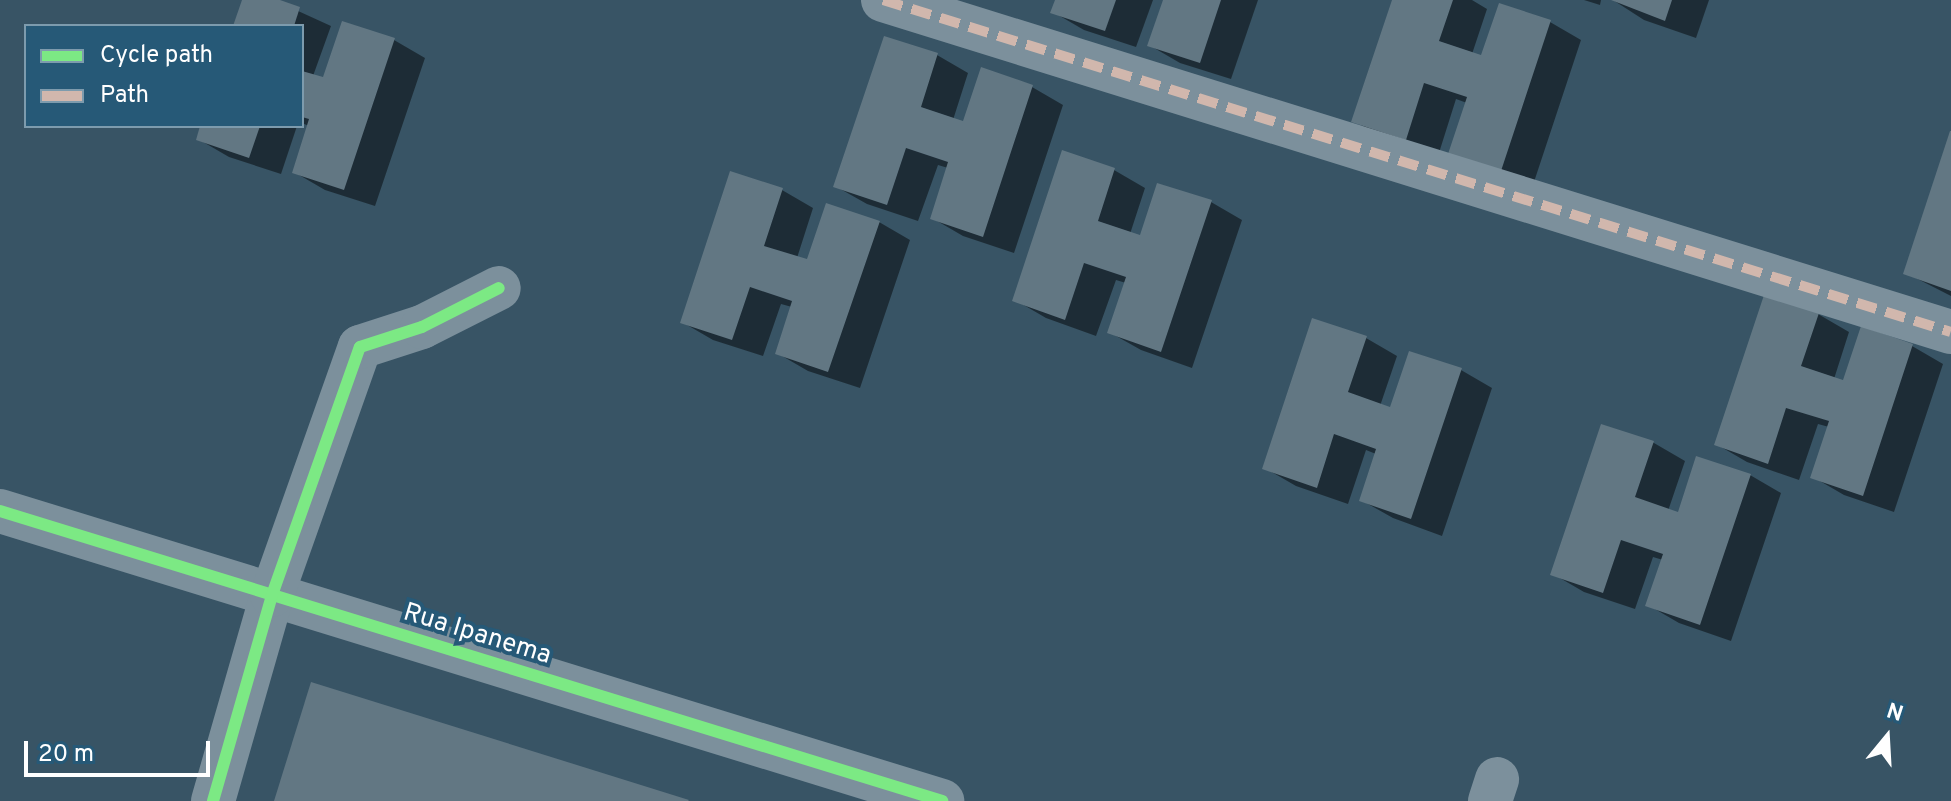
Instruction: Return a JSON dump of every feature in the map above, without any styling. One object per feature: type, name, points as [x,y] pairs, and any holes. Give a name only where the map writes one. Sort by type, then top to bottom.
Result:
[{"type":"street","points":[[883,0],[1951,332]]},
{"type":"street","points":[[213,801],[272,595],[360,347],[422,327],[499,288]]},
{"type":"street","name":"Rua Ipanema","points":[[0,511],[272,595],[863,789],[942,801]]},
{"type":"building","points":[[242,0],[280,0],[300,7],[295,24],[234,24]]},
{"type":"building","points":[[1055,0],[1116,0],[1105,31],[1050,13]]},
{"type":"building","points":[[1163,0],[1221,0],[1200,63],[1147,46]]},
{"type":"building","points":[[1392,0],[1453,0],[1439,41],[1481,55],[1499,3],[1551,20],[1501,171],[1448,154],[1467,97],[1424,83],[1406,140],[1351,122]]},
{"type":"building","points":[[1611,0],[1672,0],[1665,21]]},
{"type":"building","points":[[342,21],[395,38],[344,190],[292,173],[309,119],[304,118],[304,72],[323,77]]},
{"type":"building","points":[[884,36],[938,53],[921,107],[963,121],[981,67],[1033,85],[983,237],[930,219],[948,162],[906,148],[887,205],[833,187]]},
{"type":"building","points":[[199,128],[259,128],[249,158],[196,140]]},
{"type":"building","points":[[1951,131],[1951,291],[1903,274]]},
{"type":"building","points":[[1062,150],[1115,168],[1098,221],[1140,235],[1157,183],[1212,200],[1161,352],[1107,333],[1126,277],[1084,263],[1065,320],[1012,301]]},
{"type":"building","points":[[730,171],[783,188],[764,246],[807,259],[826,203],[880,221],[828,372],[775,354],[792,301],[750,287],[732,340],[680,323]]},
{"type":"building","points":[[1764,295],[1819,313],[1801,366],[1843,380],[1861,326],[1913,344],[1863,496],[1810,478],[1829,421],[1786,408],[1768,464],[1714,445]]},
{"type":"building","points":[[1312,318],[1367,336],[1348,392],[1390,407],[1409,351],[1462,368],[1411,519],[1359,501],[1376,449],[1334,434],[1317,488],[1262,469]]},
{"type":"building","points":[[1601,424],[1654,441],[1635,497],[1678,512],[1696,456],[1751,474],[1700,625],[1645,606],[1663,554],[1621,540],[1603,593],[1550,575]]},
{"type":"building","points":[[311,682],[689,800],[274,801]]},
{"type":"marked path","points":[[883,0],[1951,332]]},
{"type":"cycle path","points":[[213,801],[272,595],[360,347],[422,327],[499,288]]},
{"type":"cycle path","points":[[0,511],[942,801]]}]
